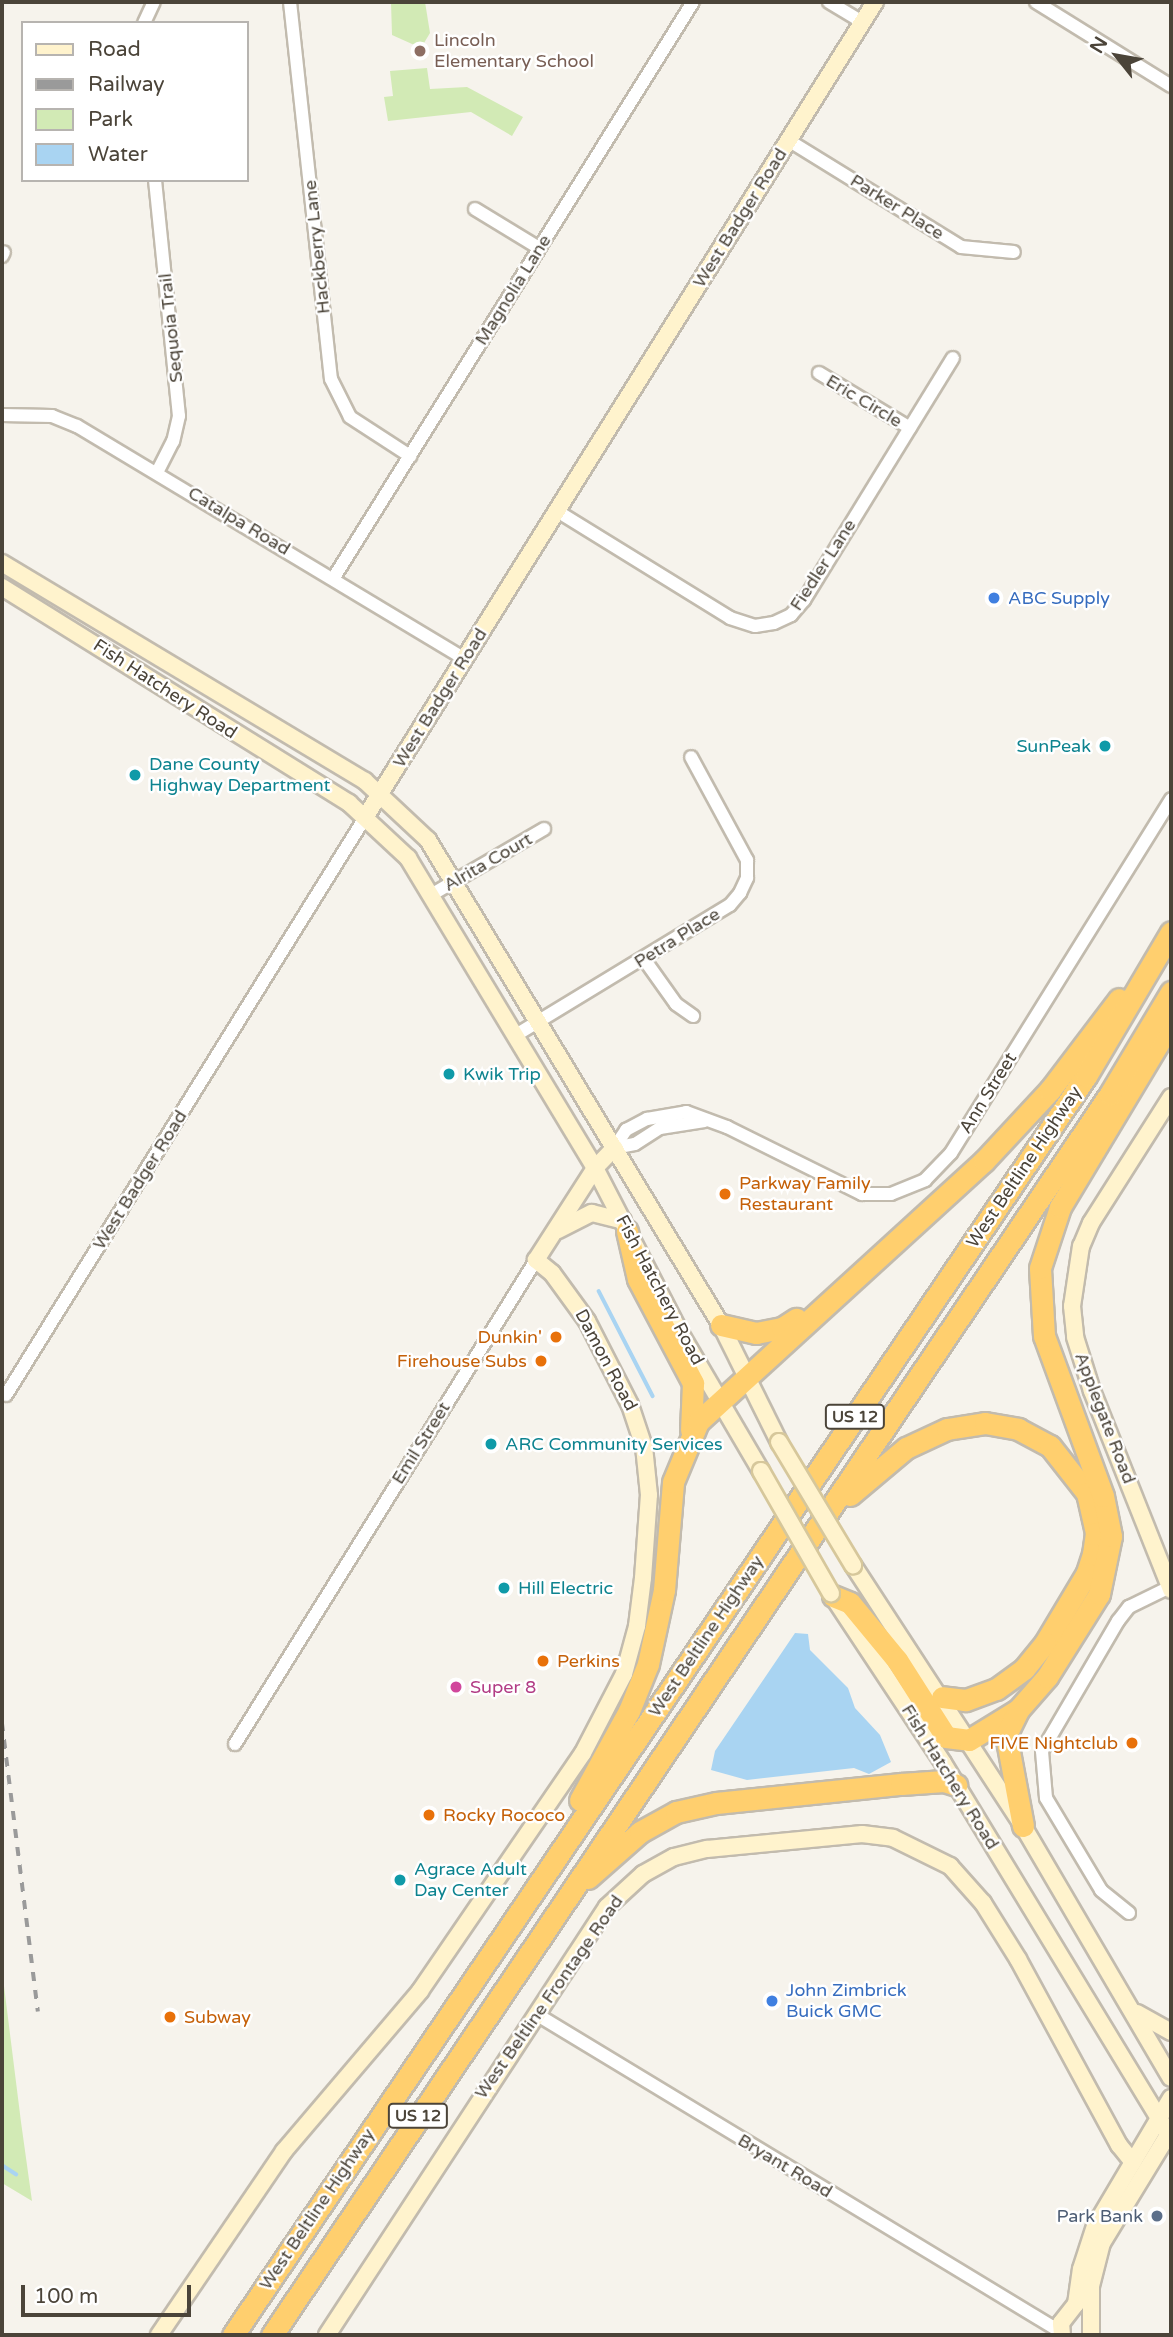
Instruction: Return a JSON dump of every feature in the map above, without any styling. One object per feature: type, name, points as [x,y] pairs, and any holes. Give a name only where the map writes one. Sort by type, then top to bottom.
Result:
[{"type":"highway","points":[[685,1447],[698,1422],[946,1198],[1035,1108],[1098,1029],[1171,922]]},
{"type":"highway","name":"West Beltline Highway","points":[[233,2335],[314,2211],[1086,1076],[1171,932]]},
{"type":"highway","name":"West Beltline Highway","points":[[272,2335],[1110,1094],[1171,992]]},
{"type":"highway","points":[[1023,1826],[1006,1735],[1018,1710],[1047,1677],[1098,1594],[1111,1536],[1103,1496],[1044,1336],[1042,1258],[1060,1207],[1171,1021]]},
{"type":"highway","points":[[528,1897],[645,1673],[664,1590],[673,1482],[695,1411],[693,1383],[638,1279],[625,1226]]},
{"type":"highway","points":[[721,1325],[756,1333],[782,1328],[885,1252]]},
{"type":"highway","points":[[825,1517],[906,1448],[968,1424],[1000,1425],[1033,1436],[1050,1446],[1077,1475],[1093,1511],[1096,1534],[1087,1573],[1073,1598],[1037,1654],[1010,1681],[965,1700],[942,1698]]},
{"type":"highway","points":[[832,1594],[850,1603],[897,1660],[946,1737],[969,1740],[1018,1710]]},
{"type":"highway","points":[[565,1898],[640,1832],[676,1812],[716,1803],[913,1783],[944,1781],[956,1785]]},
{"type":"highway","points":[[221,2335],[314,2211]]},
{"type":"street","points":[[146,21],[154,2]]},
{"type":"street","name":"Hackberry Lane","points":[[290,2],[331,379],[350,417],[410,456]]},
{"type":"street","name":"Magnolia Lane","points":[[333,579],[693,2]]},
{"type":"street","points":[[829,2],[862,22]]},
{"type":"street","name":"West Badger Road","points":[[6,1395],[874,2]]},
{"type":"street","points":[[1036,2],[1171,86]]},
{"type":"street","name":"Parker Place","points":[[788,140],[961,247],[1013,252]]},
{"type":"street","name":"Sequoia Trail","points":[[155,182],[179,416],[173,441],[157,472]]},
{"type":"street","points":[[475,209],[539,248]]},
{"type":"street","name":"Fiedler Lane","points":[[557,511],[730,618],[755,626],[774,623],[791,615],[804,600],[953,358]]},
{"type":"street","name":"Eric Circle","points":[[818,373],[910,428]]},
{"type":"street","name":"Catalpa Road","points":[[2,415],[52,416],[157,472],[465,659]]},
{"type":"street","name":"Fish Hatchery Road","points":[[2,564],[380,794],[428,840],[456,881],[721,1325],[779,1442],[853,1565],[1023,1826],[1171,2077]]},
{"type":"street","name":"Fish Hatchery Road","points":[[2,587],[366,817],[408,858],[595,1168],[721,1401],[832,1594],[956,1785],[1170,2134]]},
{"type":"street","name":"Petra Place","points":[[516,1035],[730,905],[747,878],[747,860],[738,837],[691,757]]},
{"type":"street","name":"Ann Street","points":[[614,1148],[626,1130],[655,1115],[686,1112],[862,1194],[891,1194],[925,1180],[951,1153],[1171,799]]},
{"type":"street","name":"Alrita Court","points":[[431,895],[544,829]]},
{"type":"street","points":[[644,959],[676,1004],[693,1016]]},
{"type":"street","name":"Applegate Road","points":[[1171,1097],[1091,1223],[1081,1246],[1072,1306],[1075,1337],[1092,1391],[1171,1589]]},
{"type":"street","name":"Emil Street","points":[[235,1744],[536,1260],[595,1168],[614,1148]]},
{"type":"street","points":[[553,1234],[592,1213],[625,1226]]},
{"type":"street","name":"Damon Road","points":[[159,2335],[284,2151],[420,1991],[602,1722],[624,1674],[637,1626],[649,1475],[638,1424],[599,1341],[579,1307],[536,1260]]},
{"type":"street","points":[[1129,1913],[1101,1890],[1046,1797],[1041,1751],[1129,1607],[1171,1589]]},
{"type":"street","name":"West Beltline Frontage Road","points":[[327,2335],[607,1907],[643,1874],[674,1857],[707,1849],[831,1836],[893,1838],[950,1866],[983,1903],[1057,2024],[1119,2145],[1133,2162]]},
{"type":"street","points":[[1127,2003],[1148,2022],[1171,2032]]},
{"type":"street","name":"Bryant Road","points":[[536,2014],[1035,2317],[1064,2325],[1090,2327]]},
{"type":"street","points":[[1064,2325],[1088,2241],[1171,2098]]},
{"type":"street","points":[[1090,2327],[1091,2286],[1102,2244],[1170,2134]]},
{"type":"green space","points":[[391,2],[425,2],[430,33],[421,48],[392,35]]},
{"type":"green space","points":[[427,68],[430,89],[467,87],[523,117],[512,136],[471,112],[388,121],[384,97],[393,96],[390,71]]},
{"type":"green space","points":[[2,1970],[21,2122],[32,2201],[2,2183]]},
{"type":"water","points":[[795,1633],[808,1634],[810,1650],[848,1688],[855,1708],[880,1735],[891,1762],[869,1774],[854,1768],[747,1780],[711,1770],[715,1751]]},
{"type":"waterway","points":[[599,1291],[653,1396]]},
{"type":"waterway","points":[[2,2165],[16,2174]]},
{"type":"railway","points":[[2,1722],[38,2012]]},
{"type":"place","name":"Lincoln Elementary School","points":[[420,51]]},
{"type":"place","name":"ABC Supply","points":[[994,598]]},
{"type":"place","name":"SunPeak","points":[[1105,746]]},
{"type":"place","name":"Dane County Highway Department","points":[[135,775]]},
{"type":"place","name":"Kwik Trip","points":[[449,1074]]},
{"type":"place","name":"Parkway Family Restaurant","points":[[725,1194]]},
{"type":"place","name":"Dunkin'","points":[[556,1337]]},
{"type":"place","name":"Firehouse Subs","points":[[541,1361]]},
{"type":"place","name":"ARC Community Services","points":[[491,1444]]},
{"type":"place","name":"Hill Electric","points":[[504,1588]]},
{"type":"place","name":"Perkins","points":[[543,1661]]},
{"type":"place","name":"Super 8","points":[[456,1687]]},
{"type":"place","name":"FIVE Nightclub","points":[[1132,1743]]},
{"type":"place","name":"Rocky Rococo","points":[[429,1815]]},
{"type":"place","name":"Agrace Adult Day Center","points":[[400,1880]]},
{"type":"place","name":"John Zimbrick Buick GMC","points":[[772,2001]]},
{"type":"place","name":"Subway","points":[[170,2017]]},
{"type":"place","name":"Park Bank","points":[[1157,2216]]}]
